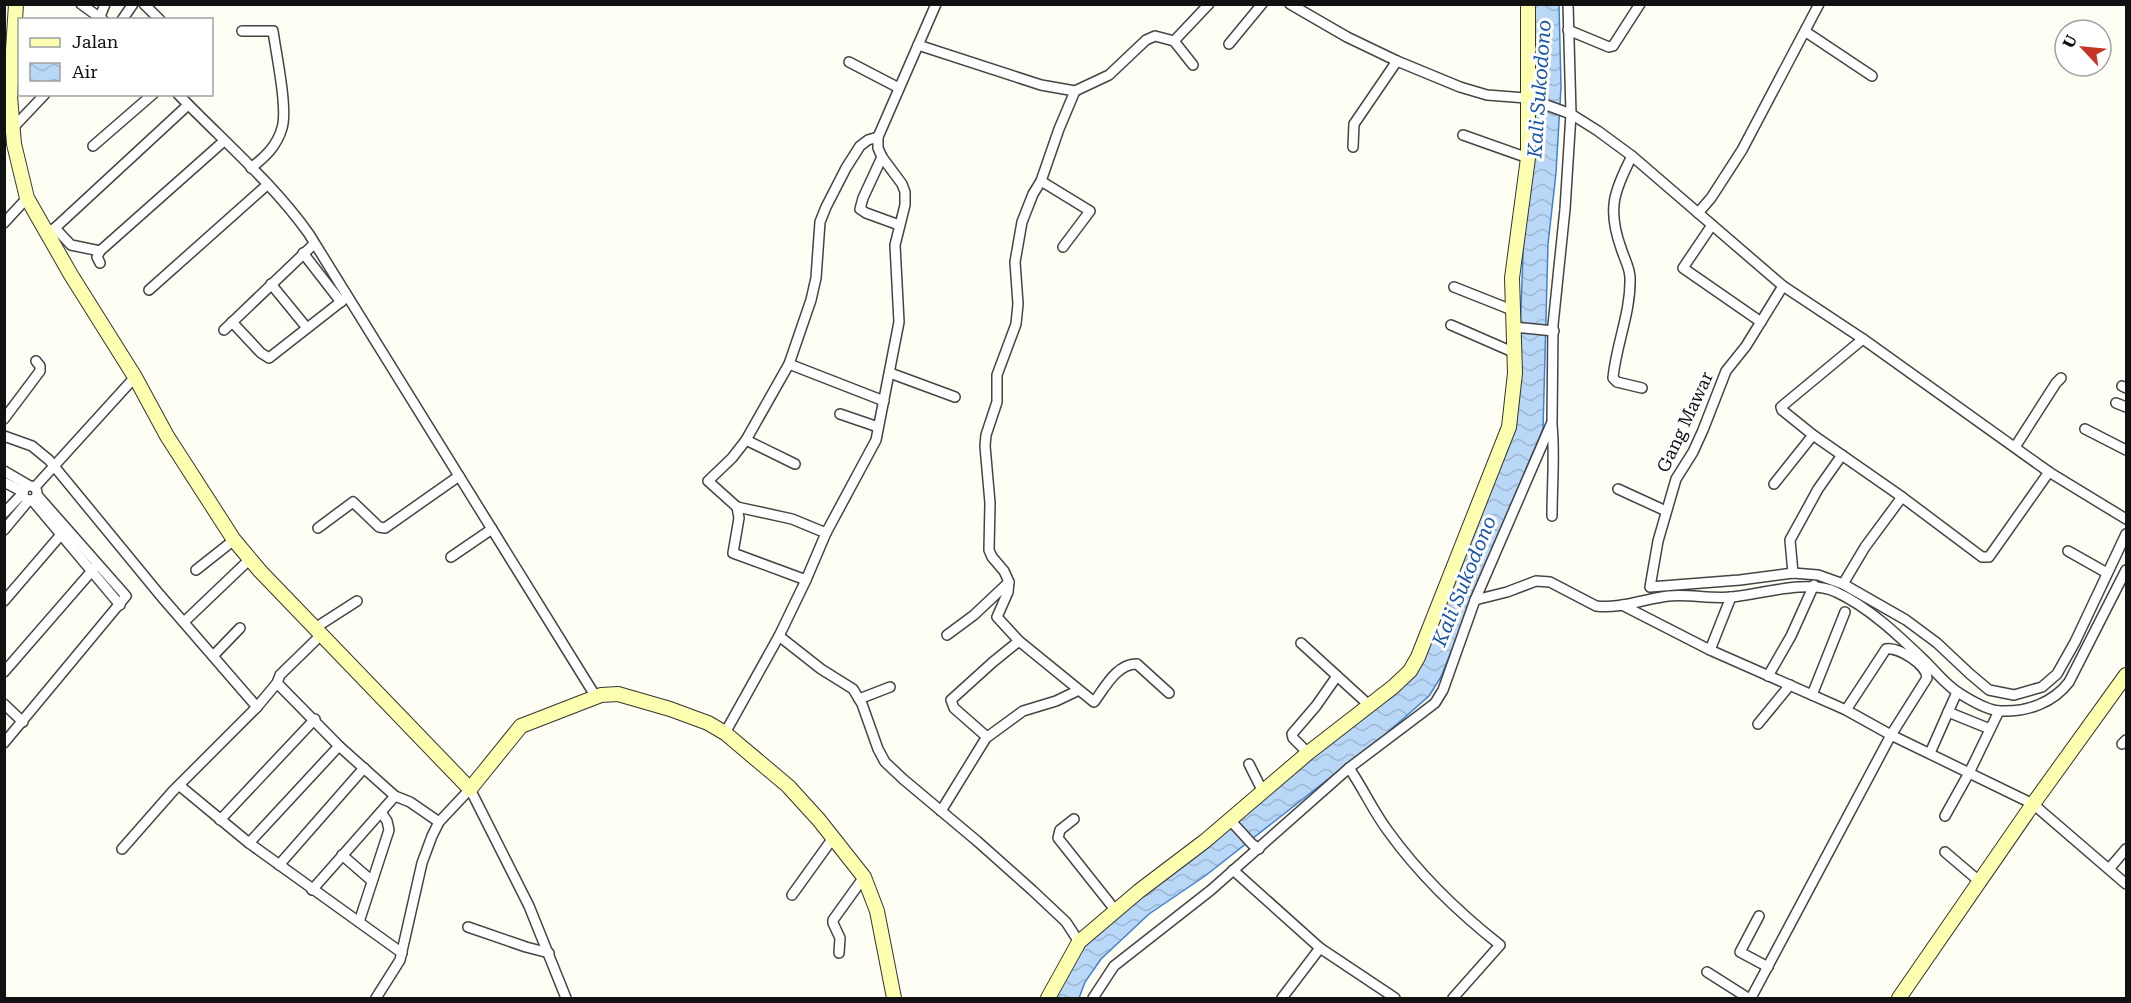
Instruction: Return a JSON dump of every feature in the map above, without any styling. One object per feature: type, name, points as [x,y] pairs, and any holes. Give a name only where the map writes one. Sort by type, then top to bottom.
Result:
[{"type":"street","points":[[16,4],[8,42],[10,96],[12,129],[27,198],[50,230],[167,436],[234,540],[318,632],[470,789],[520,887],[566,999]]},
{"type":"street","points":[[81,4],[102,18],[105,4]]},
{"type":"street","points":[[123,18],[133,4]]},
{"type":"street","points":[[144,4],[158,18]]},
{"type":"street","points":[[728,729],[779,636],[826,533],[876,440],[899,322],[895,253],[905,205],[905,192],[902,184],[882,158],[878,148],[878,137],[936,4]]},
{"type":"street","points":[[1174,41],[1209,4]]},
{"type":"street","points":[[1229,44],[1262,4]]},
{"type":"street","points":[[1290,4],[1397,61],[1460,87],[1488,94],[1528,99],[1568,113],[1598,131],[1632,156],[1783,286],[1863,339],[2049,472],[2127,519]]},
{"type":"street","points":[[1048,999],[1079,942],[1231,821],[1308,753],[1393,687],[1410,671],[1418,657],[1509,427],[1515,373],[1516,327],[1512,310],[1512,279],[1528,158],[1528,4]]},
{"type":"street","points":[[1552,516],[1555,448],[1552,422],[1551,331],[1568,113],[1568,4]]},
{"type":"street","points":[[1568,30],[1611,47],[1640,4]]},
{"type":"street","points":[[1698,213],[1711,198],[1742,150],[1819,4]]},
{"type":"street","points":[[242,32],[273,31],[284,119],[280,135],[269,154],[252,168]]},
{"type":"street","points":[[1806,32],[1872,76]]},
{"type":"street","points":[[918,45],[1041,85],[1075,91],[1109,75],[1146,40],[1155,36],[1174,41],[1193,64]]},
{"type":"street","points":[[1353,147],[1354,124],[1397,61]]},
{"type":"street","points":[[849,62],[899,88]]},
{"type":"street","points":[[1075,91],[1041,181],[1022,222],[1015,262],[1018,304],[1016,324],[997,375],[997,402],[986,435],[990,503],[988,549],[1009,582],[1008,592],[998,617],[1019,641],[1077,691],[1094,702],[1118,671],[1131,664],[1137,664],[1169,693]]},
{"type":"street","points":[[12,129],[43,96]]},
{"type":"street","points":[[93,146],[151,96]]},
{"type":"street","points":[[179,96],[252,168],[297,218],[344,299],[459,476],[596,697]]},
{"type":"street","points":[[50,230],[188,105]]},
{"type":"street","points":[[1463,135],[1528,158]]},
{"type":"street","points":[[826,533],[792,519],[737,507],[708,481],[732,458],[746,440],[789,364],[811,300],[816,278],[820,222],[835,188],[861,146],[868,140],[878,137]]},
{"type":"street","points":[[100,263],[97,257],[100,251],[224,141]]},
{"type":"street","points":[[1632,156],[1618,183],[1613,201],[1614,229],[1630,278],[1613,378],[1617,382],[1642,388]]},
{"type":"street","points":[[882,158],[860,209],[899,225]]},
{"type":"street","points":[[1041,181],[1090,211],[1063,247]]},
{"type":"street","points":[[149,290],[267,185]]},
{"type":"street","points":[[4,223],[27,198]]},
{"type":"street","points":[[1712,225],[1683,268],[1761,322]]},
{"type":"street","points":[[50,230],[71,245],[100,251]]},
{"type":"street","points":[[224,330],[314,244]]},
{"type":"street","points":[[303,253],[344,299]]},
{"type":"street","points":[[271,284],[307,328]]},
{"type":"street","points":[[1454,286],[1512,310]]},
{"type":"street","name":"Gang Mawar","points":[[1783,286],[1720,382],[1703,430],[1693,452],[1676,479],[1658,541],[1650,587],[1740,580],[1793,573]]},
{"type":"street","points":[[232,322],[261,353],[269,358],[344,299]]},
{"type":"street","points":[[1451,325],[1515,353]]},
{"type":"street","points":[[1516,327],[1551,331]]},
{"type":"street","points":[[1863,339],[1782,407],[1782,410],[1982,557],[1986,558],[2049,472]]},
{"type":"street","points":[[4,419],[40,371],[40,366],[36,361]]},
{"type":"street","points":[[789,364],[884,401]]},
{"type":"street","points":[[890,373],[955,397]]},
{"type":"street","points":[[4,530],[53,465],[135,377]]},
{"type":"street","points":[[2015,447],[2061,378]]},
{"type":"street","points":[[2116,403],[2127,407]]},
{"type":"street","points":[[840,414],[878,427]]},
{"type":"street","points":[[1093,999],[1114,966],[1211,891],[1255,847],[1349,768],[1439,698],[1478,593],[1552,422]]},
{"type":"street","points":[[2085,429],[2127,450]]},
{"type":"street","points":[[1774,484],[1814,435]]},
{"type":"street","points":[[4,436],[32,446],[53,465],[257,707]]},
{"type":"street","points":[[746,440],[795,464]]},
{"type":"street","points":[[1842,455],[1818,489],[1790,540],[1793,573],[1815,581],[1843,584],[1906,620],[1937,643],[1982,684],[1996,692],[2014,695],[2042,687],[2072,662],[2084,638],[2107,573],[2123,551],[2127,534]]},
{"type":"street","points":[[4,471],[30,493],[64,531],[120,605],[4,743]]},
{"type":"street","points":[[318,528],[354,502],[378,527],[385,528],[459,476]]},
{"type":"street","points":[[4,482],[30,493]]},
{"type":"street","points":[[1618,489],[1666,511]]},
{"type":"street","points":[[4,513],[30,493]]},
{"type":"street","points":[[1843,584],[1865,547],[1902,497]]},
{"type":"street","points":[[737,507],[739,518],[733,553],[806,580]]},
{"type":"street","points":[[451,557],[492,529]]},
{"type":"street","points":[[4,601],[64,531]]},
{"type":"street","points":[[196,570],[234,540]]},
{"type":"street","points":[[2068,551],[2107,573]]},
{"type":"street","points":[[184,622],[250,559]]},
{"type":"street","points":[[4,672],[94,568]]},
{"type":"street","points":[[1815,581],[1823,588],[1832,590],[1865,609],[1898,635],[1957,692],[1998,711],[2032,707],[2051,700],[2069,682],[2072,662],[2084,638],[2127,570]]},
{"type":"street","points":[[1478,593],[1507,592],[1536,581],[1550,582],[1596,606],[1622,605],[1671,596],[1731,597],[1815,581]]},
{"type":"street","points":[[1768,676],[1791,636],[1815,581]]},
{"type":"street","points":[[947,635],[974,615],[1009,582]]},
{"type":"street","points":[[1710,650],[1731,597]]},
{"type":"street","points":[[122,849],[173,791],[257,707],[277,683],[280,675],[318,632],[357,601]]},
{"type":"street","points":[[1622,605],[1710,650],[1846,710],[1891,735],[2033,804],[2127,884]]},
{"type":"street","points":[[1812,695],[1845,612]]},
{"type":"street","points":[[213,656],[240,628]]},
{"type":"street","points":[[779,636],[821,669],[853,689],[885,762],[1032,890],[1066,922],[1079,942]]},
{"type":"street","points":[[987,737],[954,708],[951,700],[1019,641]]},
{"type":"street","points":[[1301,643],[1370,706]]},
{"type":"street","points":[[1707,972],[1749,999],[1891,735],[1928,678],[1927,672],[1898,651],[1890,648],[1883,653],[1846,710]]},
{"type":"street","points":[[1899,999],[2033,804],[2127,675]]},
{"type":"street","points":[[1308,753],[1293,738],[1292,734],[1337,676]]},
{"type":"street","points":[[277,683],[315,719],[339,746],[395,796],[410,802],[439,822]]},
{"type":"street","points":[[1758,724],[1790,686]]},
{"type":"street","points":[[859,699],[890,687]]},
{"type":"street","points":[[942,811],[987,737],[1023,711],[1056,701],[1077,691]]},
{"type":"street","points":[[1930,753],[1957,692]]},
{"type":"street","points":[[376,999],[402,953],[422,863],[439,822],[470,789],[521,726],[609,694],[618,694],[670,709],[728,729],[788,786],[819,820],[864,877],[877,910],[894,999]]},
{"type":"street","points":[[4,704],[23,722]]},
{"type":"street","points":[[1945,816],[1969,773],[1998,711]]},
{"type":"street","points":[[1948,712],[1990,729]]},
{"type":"street","points":[[220,820],[315,719]]},
{"type":"street","points":[[249,843],[339,746]]},
{"type":"street","points":[[1249,764],[1263,792]]},
{"type":"street","points":[[279,865],[364,768]]},
{"type":"street","points":[[1349,768],[1388,831],[1430,882],[1466,919],[1500,945],[1453,999]]},
{"type":"street","points":[[180,786],[249,843],[402,953]]},
{"type":"street","points":[[312,890],[395,796]]},
{"type":"street","points":[[359,922],[389,830],[387,821],[381,812]]},
{"type":"street","points":[[1074,819],[1060,830],[1058,837],[1116,911]]},
{"type":"street","points":[[1231,821],[1255,847]]},
{"type":"street","points":[[792,895],[833,838]]},
{"type":"street","points":[[2109,869],[2127,849]]},
{"type":"street","points":[[1945,852],[1979,882]]},
{"type":"street","points":[[342,855],[372,881]]},
{"type":"street","points":[[1233,870],[1320,948],[1395,999]]},
{"type":"street","points":[[839,953],[840,938],[833,920],[864,877]]},
{"type":"street","points":[[1759,916],[1740,952],[1768,967]]},
{"type":"street","points":[[468,927],[549,953]]},
{"type":"street","points":[[1282,999],[1320,948]]},
{"type":"water","name":"Kali Sukodono","points":[[1532,5],[1559,5],[1561,87],[1556,173],[1548,244],[1543,429],[1441,677],[1429,696],[1388,732],[1205,876],[1149,914],[1101,959],[1085,982],[1079,998],[1050,998],[1083,942],[1398,687],[1513,423],[1519,364]]}]
